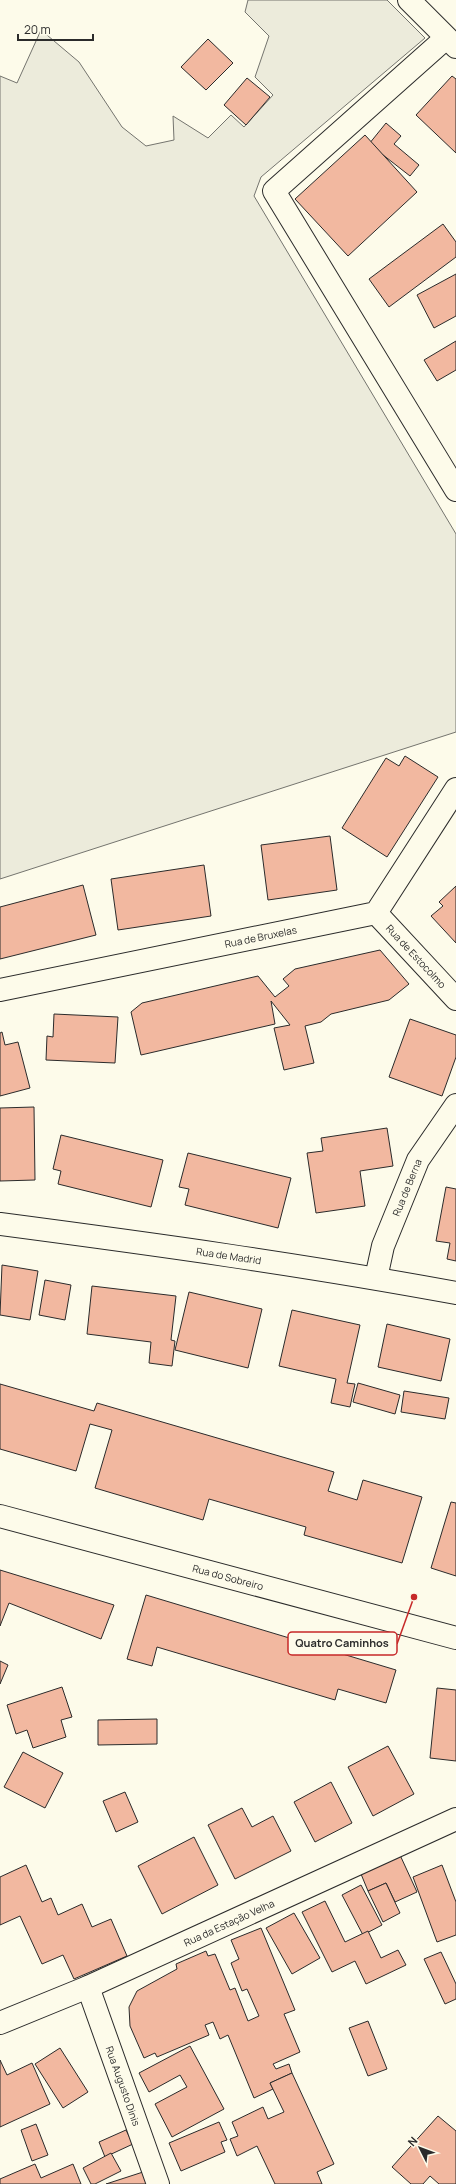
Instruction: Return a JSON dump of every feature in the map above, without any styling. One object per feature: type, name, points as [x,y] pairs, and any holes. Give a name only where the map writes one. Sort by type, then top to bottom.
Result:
[{"type":"street","points":[[409,0],[451,43],[274,191],[456,490]]},
{"type":"street","points":[[376,914],[456,789]]},
{"type":"street","name":"Rua de Bruxelas","points":[[0,990],[376,914]]},
{"type":"street","name":"Rua de Estocolmo","points":[[376,914],[456,998]]},
{"type":"street","name":"Rua de Berna","points":[[376,1278],[383,1246],[418,1160],[456,1105]]},
{"type":"street","name":"Rua de Madrid","points":[[0,1224],[201,1251],[376,1278],[456,1293]]},
{"type":"street","name":"Rua do Sobreiro","points":[[0,1516],[456,1638]]},
{"type":"street","name":"Rua da Estação Velha","points":[[0,2023],[88,1987],[456,1819]]},
{"type":"street","name":"Rua Augusto Dinis","points":[[88,1987],[158,2184]]},
{"type":"shaded area","points":[[248,0],[387,0],[425,38],[261,177],[254,196],[456,534],[456,732],[0,879],[0,76],[17,83],[41,30],[79,62],[122,127],[146,146],[174,140],[173,116],[208,138],[231,115],[244,127],[273,95],[255,77],[269,36],[245,12]]},
{"type":"building","points":[[208,39],[233,63],[206,90],[181,67]]},
{"type":"building","points":[[452,76],[456,79],[456,153],[416,115]]},
{"type":"building","points":[[247,78],[270,97],[246,125],[224,105]]},
{"type":"building","points":[[386,123],[401,136],[394,144],[419,165],[410,176],[369,144]]},
{"type":"building","points":[[365,135],[417,192],[348,256],[295,199]]},
{"type":"building","points":[[443,224],[456,242],[456,257],[389,307],[369,279]]},
{"type":"building","points":[[456,274],[456,316],[434,328],[417,295]]},
{"type":"building","points":[[456,341],[456,370],[437,381],[424,360]]},
{"type":"building","points":[[405,756],[438,777],[387,857],[342,828],[386,758],[399,766]]},
{"type":"building","points":[[330,836],[337,890],[268,900],[261,845]]},
{"type":"building","points":[[204,865],[211,916],[118,930],[111,879]]},
{"type":"building","points":[[83,885],[96,935],[0,959],[0,907]]},
{"type":"building","points":[[456,886],[456,943],[431,916],[443,906],[439,902]]},
{"type":"building","points":[[380,950],[409,984],[389,1000],[331,1014],[321,1022],[305,1026],[314,1063],[284,1070],[274,1028],[290,1025],[271,1001],[275,1024],[141,1055],[131,1012],[142,1003],[258,976],[275,997],[289,986],[283,979],[295,969]]},
{"type":"building","points":[[54,1014],[118,1017],[115,1063],[46,1060],[47,1036],[53,1037]]},
{"type":"building","points":[[410,1019],[456,1035],[456,1057],[442,1096],[389,1077]]},
{"type":"building","points":[[2,1032],[5,1045],[18,1042],[30,1088],[0,1096],[0,1033]]},
{"type":"building","points":[[34,1107],[35,1180],[0,1181],[0,1108]]},
{"type":"building","points":[[387,1128],[393,1166],[360,1171],[365,1206],[316,1213],[307,1153],[323,1151],[321,1138]]},
{"type":"building","points":[[61,1135],[163,1160],[151,1207],[58,1184],[61,1171],[53,1169]]},
{"type":"building","points":[[188,1153],[291,1178],[278,1228],[185,1205],[189,1189],[179,1187]]},
{"type":"building","points":[[446,1187],[456,1189],[456,1261],[447,1259],[450,1243],[436,1241]]},
{"type":"building","points":[[2,1265],[38,1271],[30,1320],[0,1315]]},
{"type":"building","points":[[45,1280],[71,1285],[65,1320],[39,1315]]},
{"type":"building","points":[[92,1286],[176,1296],[171,1340],[175,1341],[172,1366],[149,1363],[151,1342],[87,1334]]},
{"type":"building","points":[[189,1292],[262,1309],[248,1368],[175,1350]]},
{"type":"building","points":[[292,1310],[360,1325],[347,1383],[355,1384],[350,1407],[331,1403],[336,1379],[279,1366]]},
{"type":"building","points":[[387,1324],[450,1339],[441,1381],[378,1367]]},
{"type":"building","points":[[358,1383],[400,1395],[395,1414],[353,1402]]},
{"type":"building","points":[[0,1384],[94,1411],[97,1403],[334,1472],[328,1491],[357,1500],[363,1480],[422,1497],[402,1563],[304,1535],[306,1527],[209,1499],[203,1520],[95,1488],[112,1430],[90,1424],[76,1471],[0,1449]]},
{"type":"building","points":[[404,1391],[449,1398],[445,1419],[401,1412]]},
{"type":"building","points":[[451,1502],[456,1503],[456,1576],[431,1568]]},
{"type":"building","points":[[0,1570],[114,1605],[101,1639],[9,1603],[0,1626]]},
{"type":"building","points":[[146,1595],[396,1670],[386,1703],[338,1689],[335,1700],[157,1647],[152,1666],[127,1659]]},
{"type":"building","points":[[0,1661],[8,1665],[0,1684]]},
{"type":"building","points":[[62,1687],[72,1717],[61,1720],[66,1737],[33,1748],[27,1730],[16,1734],[7,1705]]},
{"type":"building","points":[[437,1688],[456,1690],[456,1761],[430,1758]]},
{"type":"building","points":[[157,1719],[157,1744],[98,1745],[98,1720]]},
{"type":"building","points":[[388,1746],[414,1794],[373,1816],[348,1767]]},
{"type":"building","points":[[23,1752],[63,1773],[45,1808],[4,1787]]},
{"type":"building","points":[[331,1782],[352,1823],[315,1842],[294,1802]]},
{"type":"building","points":[[125,1792],[138,1822],[116,1832],[103,1801]]},
{"type":"building","points":[[242,1808],[252,1827],[273,1816],[291,1851],[235,1879],[208,1825]]},
{"type":"building","points":[[194,1837],[218,1885],[162,1914],[138,1866]]},
{"type":"building","points":[[400,1855],[417,1892],[395,1902],[386,1883],[368,1891],[361,1874]]},
{"type":"building","points":[[26,1865],[42,1902],[51,1898],[58,1915],[82,1904],[92,1927],[111,1919],[127,1956],[74,1979],[63,1955],[42,1964],[20,1916],[0,1925],[0,1877]]},
{"type":"building","points":[[442,1865],[456,1902],[456,1935],[437,1942],[413,1877]]},
{"type":"building","points":[[386,1883],[400,1913],[383,1922],[368,1891]]},
{"type":"building","points":[[361,1885],[382,1925],[363,1935],[342,1895]]},
{"type":"building","points":[[325,1901],[345,1942],[368,1931],[381,1958],[398,1950],[406,1965],[366,1984],[355,1961],[332,1972],[302,1912]]},
{"type":"building","points":[[294,1913],[320,1958],[292,1974],[266,1928]]},
{"type":"building","points":[[261,1928],[295,2010],[284,2014],[300,2052],[273,2064],[276,2069],[289,2064],[292,2073],[270,2083],[273,2089],[254,2098],[228,2035],[220,2039],[213,2022],[205,2025],[209,2035],[157,2057],[155,2053],[144,2058],[130,2026],[129,2007],[137,1991],[177,1969],[176,1964],[206,1951],[208,1956],[215,1954],[230,1990],[235,1988],[248,2021],[259,2016],[247,1989],[242,1991],[231,1963],[239,1959],[231,1940]]},
{"type":"building","points":[[441,1952],[456,1984],[456,1999],[445,2004],[424,1959]]},
{"type":"building","points":[[368,2021],[387,2069],[368,2076],[349,2028]]},
{"type":"building","points":[[190,2046],[224,2109],[172,2137],[155,2104],[187,2087],[180,2075],[149,2092],[139,2073]]},
{"type":"building","points":[[60,2048],[88,2092],[63,2108],[35,2064]]},
{"type":"building","points":[[0,2060],[7,2075],[32,2063],[50,2104],[0,2127]]},
{"type":"building","points":[[292,2073],[334,2164],[317,2172],[322,2184],[275,2184],[257,2146],[237,2156],[230,2139],[238,2136],[232,2122],[263,2107],[268,2119],[284,2112],[270,2083]]},
{"type":"building","points":[[438,2116],[456,2131],[456,2184],[439,2184],[430,2176],[423,2184],[411,2184],[392,2167]]},
{"type":"building","points":[[219,2122],[227,2140],[221,2142],[225,2152],[181,2171],[169,2143]]},
{"type":"building","points":[[36,2124],[48,2155],[32,2161],[21,2130]]},
{"type":"building","points":[[126,2130],[133,2144],[105,2157],[99,2142]]},
{"type":"building","points":[[111,2153],[121,2171],[95,2184],[91,2184],[83,2168]]},
{"type":"building","points":[[35,2164],[41,2178],[73,2164],[81,2184],[0,2184],[0,2179]]},
{"type":"building","points":[[143,2172],[147,2184],[106,2184]]},
{"type":"place","name":"Quatro Caminhos","points":[[414,1597]]}]
